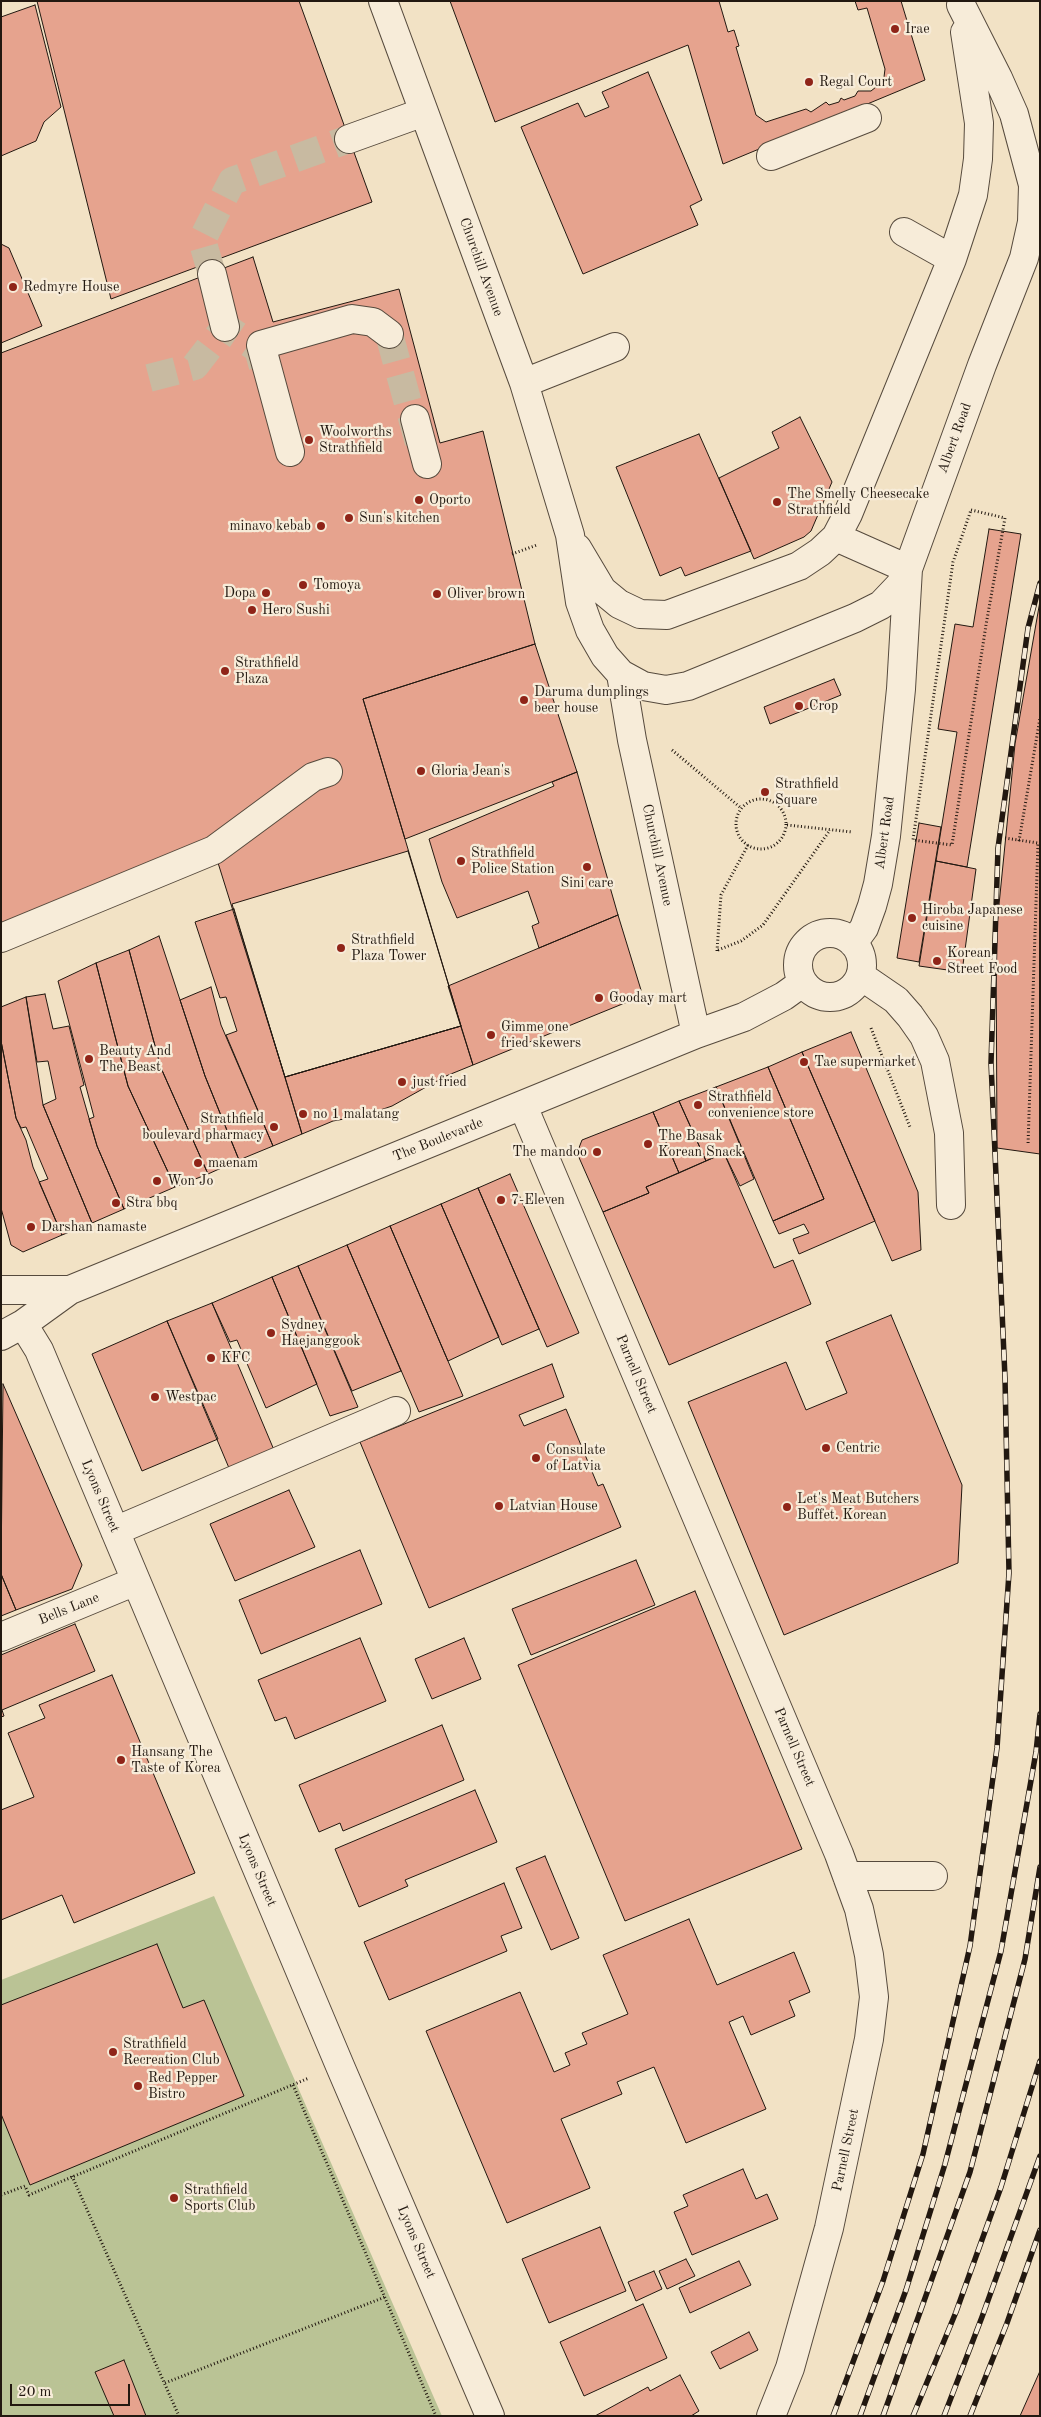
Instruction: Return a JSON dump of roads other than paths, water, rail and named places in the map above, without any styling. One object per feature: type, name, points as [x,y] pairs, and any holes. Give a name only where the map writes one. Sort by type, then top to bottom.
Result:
[{"type":"street","name":"Churchill Avenue","points":[[384,1],[524,383],[570,535]]},
{"type":"street","name":"Albert Road","points":[[836,537],[848,514],[952,259],[973,195],[978,159],[979,123],[960,3]]},
{"type":"street","name":"Albert Road","points":[[853,943],[864,928],[872,906],[886,836],[901,690],[908,569],[982,366],[1024,258],[1032,222],[1033,185],[1014,114],[960,3]]},
{"type":"street","points":[[349,139],[424,112]]},
{"type":"street","points":[[771,156],[867,118]]},
{"type":"street","points":[[904,232],[952,259]]},
{"type":"street","points":[[212,274],[225,327]]},
{"type":"street","points":[[290,452],[261,345],[352,319],[373,322],[389,334]]},
{"type":"street","points":[[524,383],[615,347]]},
{"type":"street","points":[[415,419],[427,464]]},
{"type":"street","points":[[570,535],[587,568],[602,590],[619,604],[640,614],[667,615],[799,566],[820,552],[836,537],[908,569],[900,585],[881,605],[855,618],[688,686],[666,690],[643,686],[622,674],[605,656],[590,630],[580,602],[570,535]]},
{"type":"street","name":"Churchill Avenue","points":[[622,674],[634,750],[696,1034]]},
{"type":"street","points":[[1,938],[214,850],[313,777],[328,772]]},
{"type":"street","points":[[824,933],[845,936],[853,943],[862,958],[861,976],[848,992],[829,998],[809,991],[802,983],[798,973],[800,952],[805,943],[824,933]]},
{"type":"street","points":[[861,976],[896,1000],[924,1036],[935,1061],[949,1133],[951,1205]]},
{"type":"street","name":"The Boulevarde","points":[[12,1330],[70,1290],[767,1006],[802,983]]},
{"type":"street","name":"Parnell Street","points":[[523,1106],[832,1835],[859,1909],[870,1955],[874,1997],[869,2039],[829,2228],[790,2368],[771,2416]]},
{"type":"street","name":"The Boulevarde","points":[[1,1290],[70,1290]]},
{"type":"street","name":"Lyons Street","points":[[12,1330],[41,1356],[340,2066],[490,2416]]},
{"type":"street","points":[[115,1532],[396,1411]]},
{"type":"street","name":"Bells Lane","points":[[1,1637],[136,1581]]},
{"type":"street","points":[[847,1876],[933,1876]]},
{"type":"tunnel","points":[[212,274],[202,240],[232,181],[349,139]]},
{"type":"tunnel","points":[[149,378],[195,366],[225,327],[258,349],[265,374]]},
{"type":"tunnel","points":[[389,334],[419,443]]},
{"type":"railway","points":[[833,2416],[883,2281],[923,2154],[970,1946],[997,1748],[1009,1573],[1005,1378],[991,1063],[998,848],[1028,628],[1040,583]]},
{"type":"railway","points":[[860,2416],[906,2290],[945,2164],[1001,1951],[1036,1752],[1040,1714]]},
{"type":"railway","points":[[883,2416],[970,2172],[1025,1959],[1040,1867]]},
{"type":"railway","points":[[913,2416],[956,2312],[1001,2187],[1040,2061]]},
{"type":"railway","points":[[944,2416],[1040,2156]]},
{"type":"railway","points":[[970,2416],[1007,2323],[1040,2230]]},
{"type":"place","name":"Irae","points":[[895,29]]},
{"type":"place","name":"Regal Court","points":[[809,82]]},
{"type":"place","name":"Redmyre House","points":[[13,287]]},
{"type":"place","name":"Woolworths Strathfield","points":[[309,440]]},
{"type":"place","name":"Oporto","points":[[419,500]]},
{"type":"place","name":"The Smelly Cheesecake Strathfield","points":[[777,502]]},
{"type":"place","name":"Sun's kitchen","points":[[349,518]]},
{"type":"place","name":"minavo kebab","points":[[321,526]]},
{"type":"place","name":"Tomoya","points":[[303,585]]},
{"type":"place","name":"Dopa","points":[[266,593]]},
{"type":"place","name":"Oliver brown","points":[[437,594]]},
{"type":"place","name":"Hero Sushi","points":[[252,610]]},
{"type":"place","name":"Strathfield Plaza","points":[[225,671]]},
{"type":"place","name":"Daruma dumplings beer house","points":[[524,700]]},
{"type":"place","name":"Crop","points":[[799,706]]},
{"type":"place","name":"Gloria Jean's","points":[[421,771]]},
{"type":"place","name":"Strathfield Square","points":[[765,792]]},
{"type":"place","name":"Strathfield Police Station","points":[[461,861]]},
{"type":"place","name":"Sini care","points":[[587,867]]},
{"type":"place","name":"Hiroba Japanese cuisine","points":[[912,918]]},
{"type":"place","name":"Strathfield Plaza Tower","points":[[341,948]]},
{"type":"place","name":"Korean Street Food","points":[[937,961]]},
{"type":"place","name":"Gooday mart","points":[[599,998]]},
{"type":"place","name":"Gimme one fried skewers","points":[[491,1035]]},
{"type":"place","name":"Beauty And The Beast","points":[[89,1059]]},
{"type":"place","name":"Tae supermarket","points":[[804,1062]]},
{"type":"place","name":"just fried","points":[[402,1082]]},
{"type":"place","name":"Strathfield convenience store","points":[[698,1105]]},
{"type":"place","name":"no 1 malatang","points":[[303,1114]]},
{"type":"place","name":"Strathfield boulevard pharmacy","points":[[274,1127]]},
{"type":"place","name":"The Basak Korean Snack","points":[[648,1144]]},
{"type":"place","name":"The mandoo","points":[[597,1152]]},
{"type":"place","name":"maenam","points":[[198,1163]]},
{"type":"place","name":"Won Jo","points":[[157,1181]]},
{"type":"place","name":"7-Eleven","points":[[501,1200]]},
{"type":"place","name":"Stra bbq","points":[[116,1203]]},
{"type":"place","name":"Darshan namaste","points":[[31,1227]]},
{"type":"place","name":"Sydney Haejanggook","points":[[271,1333]]},
{"type":"place","name":"KFC","points":[[211,1358]]},
{"type":"place","name":"Westpac","points":[[155,1397]]},
{"type":"place","name":"Centric","points":[[826,1448]]},
{"type":"place","name":"Consulate of Latvia","points":[[536,1458]]},
{"type":"place","name":"Latvian House","points":[[499,1506]]},
{"type":"place","name":"Let's Meat Butchers Buffet. Korean","points":[[787,1507]]},
{"type":"place","name":"Hansang The Taste of Korea","points":[[121,1760]]},
{"type":"place","name":"Strathfield Recreation Club","points":[[113,2052]]},
{"type":"place","name":"Red Pepper Bistro","points":[[138,2086]]},
{"type":"place","name":"Strathfield Sports Club","points":[[174,2198]]}]
